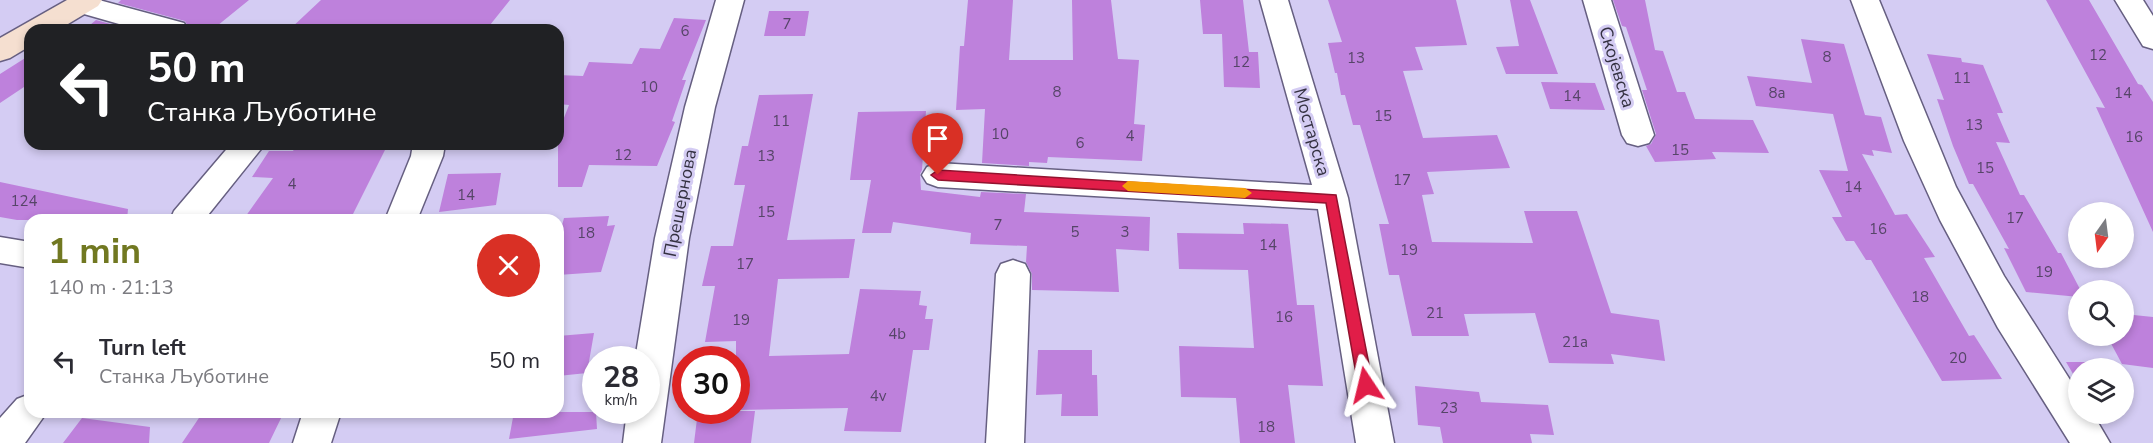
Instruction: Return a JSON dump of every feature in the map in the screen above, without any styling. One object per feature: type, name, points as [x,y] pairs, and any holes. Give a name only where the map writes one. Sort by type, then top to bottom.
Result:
[{"type":"street","name":"Прешернова","points":[[656,346],[672,238],[700,107],[730,0]]},
{"type":"street","name":"Мостарска","points":[[1274,0],[1332,198],[1375,443]]},
{"type":"street","name":"Скојевска","points":[[1597,0],[1638,135]]},
{"type":"street","points":[[1865,0],[1941,187],[1988,276],[2053,388],[2091,443]]},
{"type":"street","points":[[2129,0],[2153,39]]},
{"type":"street","points":[[46,24],[84,2],[155,24]]},
{"type":"street","points":[[0,51],[24,37]]},
{"type":"street","points":[[191,214],[244,150]]},
{"type":"street","points":[[403,214],[428,150]]},
{"type":"street","points":[[938,175],[1332,198]]},
{"type":"street","points":[[0,250],[24,254]]},
{"type":"street","points":[[1005,443],[1013,274]]},
{"type":"street","points":[[2,443],[24,417]]},
{"type":"street","points":[[312,443],[320,418]]},
{"type":"street","name":"Прешернова","points":[[642,443],[644,424]]},
{"type":"building","points":[[121,0],[249,0],[219,24],[187,24],[185,21],[118,3]]},
{"type":"building","points":[[321,0],[510,0],[491,24],[295,24]]},
{"type":"building","points":[[968,0],[1013,0],[1009,60],[1073,60],[1072,0],[1111,0],[1118,59],[1139,60],[1134,124],[1145,125],[1142,161],[1048,157],[1047,163],[1029,162],[1029,166],[982,163],[985,109],[956,110],[960,46],[964,46]]},
{"type":"building","points":[[1200,0],[1243,0],[1249,52],[1258,52],[1260,88],[1224,87],[1222,34],[1203,34]]},
{"type":"building","points":[[1328,0],[1456,0],[1467,45],[1415,47],[1423,70],[1403,71],[1423,138],[1497,135],[1510,168],[1427,172],[1434,194],[1422,195],[1432,242],[1533,243],[1524,211],[1577,211],[1611,313],[1659,320],[1665,361],[1611,354],[1614,364],[1549,363],[1535,313],[1464,314],[1469,336],[1412,336],[1399,275],[1389,275],[1379,224],[1389,224],[1360,125],[1353,125],[1345,95],[1341,95],[1337,73],[1335,73],[1328,43],[1342,42]]},
{"type":"building","points":[[1510,0],[1530,0],[1558,74],[1506,74],[1496,47],[1519,46]]},
{"type":"building","points":[[1613,0],[1645,0],[1655,50],[1663,51],[1677,92],[1685,92],[1695,119],[1753,120],[1769,153],[1712,152],[1716,159],[1655,162],[1646,146],[1651,144],[1656,134],[1642,90],[1647,90],[1626,27],[1622,26]]},
{"type":"building","points":[[2046,0],[2089,0],[2138,84],[2142,85],[2153,102],[2153,232],[2096,107],[2105,108]]},
{"type":"building","points":[[769,11],[809,11],[805,36],[764,36]]},
{"type":"building","points":[[674,18],[706,20],[682,80],[686,80],[672,121],[675,122],[657,166],[589,165],[582,187],[558,187],[558,150],[564,150],[564,118],[569,105],[564,105],[564,75],[583,76],[589,62],[632,64],[640,48],[660,49]]},
{"type":"building","points":[[96,20],[110,24],[91,24]]},
{"type":"building","points":[[1801,39],[1844,44],[1865,115],[1881,117],[1892,153],[1872,150],[1874,156],[1862,154],[1895,215],[1907,214],[1935,257],[1924,258],[1969,336],[1974,335],[2002,379],[1942,381],[1871,260],[1866,260],[1854,241],[1846,241],[1832,217],[1842,217],[1819,170],[1848,171],[1833,114],[1756,106],[1747,76],[1812,83]]},
{"type":"building","points":[[1927,54],[1961,58],[1962,62],[1983,65],[2003,113],[1997,113],[2010,143],[1996,142],[2020,195],[2024,195],[2075,280],[2068,280],[2068,296],[2026,292],[2004,248],[2009,249],[1973,184],[1969,184],[1937,99],[1944,100]]},
{"type":"building","points":[[24,59],[24,87],[0,103],[0,74]]},
{"type":"building","points":[[1541,82],[1595,83],[1605,110],[1550,109]]},
{"type":"building","points":[[813,94],[787,240],[855,239],[849,278],[778,279],[769,356],[849,354],[860,289],[921,291],[919,305],[927,306],[925,319],[933,319],[929,350],[913,350],[901,432],[844,431],[848,408],[750,410],[750,346],[736,346],[736,341],[705,342],[715,286],[702,286],[711,246],[733,246],[745,185],[734,185],[742,146],[748,146],[759,95]]},
{"type":"building","points":[[926,111],[920,174],[921,190],[980,197],[981,192],[1026,194],[1024,212],[1150,217],[1149,251],[1116,249],[1119,292],[1032,290],[1032,274],[1026,262],[1027,246],[970,244],[971,233],[893,222],[891,233],[862,233],[871,180],[850,180],[858,112]]},
{"type":"building","points":[[385,150],[353,214],[247,214],[273,178],[252,177],[269,151]]},
{"type":"building","points":[[501,173],[496,205],[439,212],[448,174]]},
{"type":"building","points":[[0,182],[128,209],[128,214],[24,214],[24,220],[0,217]]},
{"type":"building","points":[[609,216],[607,226],[615,225],[601,272],[564,275],[564,218]]},
{"type":"building","points":[[1243,223],[1288,224],[1297,305],[1314,305],[1323,386],[1288,385],[1295,443],[1240,443],[1236,398],[1181,397],[1179,346],[1254,348],[1248,270],[1179,269],[1177,233],[1244,234]]},
{"type":"building","points":[[2134,315],[2153,317],[2153,368],[2134,366],[2134,358],[2119,358],[2112,346],[2134,346]]},
{"type":"building","points":[[594,333],[592,346],[582,346],[582,374],[564,375],[564,336]]},
{"type":"building","points":[[1038,350],[1092,350],[1092,375],[1097,375],[1098,416],[1061,416],[1062,394],[1036,395]]},
{"type":"building","points":[[1415,386],[1479,392],[1481,402],[1548,405],[1554,435],[1530,434],[1532,443],[1443,443],[1440,427],[1418,425]]},
{"type":"building","points":[[750,411],[755,411],[751,443],[694,443],[696,424],[750,424]]},
{"type":"building","points":[[564,412],[582,412],[582,424],[597,424],[597,429],[509,439],[513,418],[564,418]]},
{"type":"building","points":[[82,418],[150,427],[149,443],[63,443]]},
{"type":"building","points":[[199,418],[281,418],[269,443],[182,443]]},
{"type":"slow traffic","points":[[1128,186],[1245,193]]},
{"type":"route","points":[[938,175],[1332,198],[1366,385]]}]
